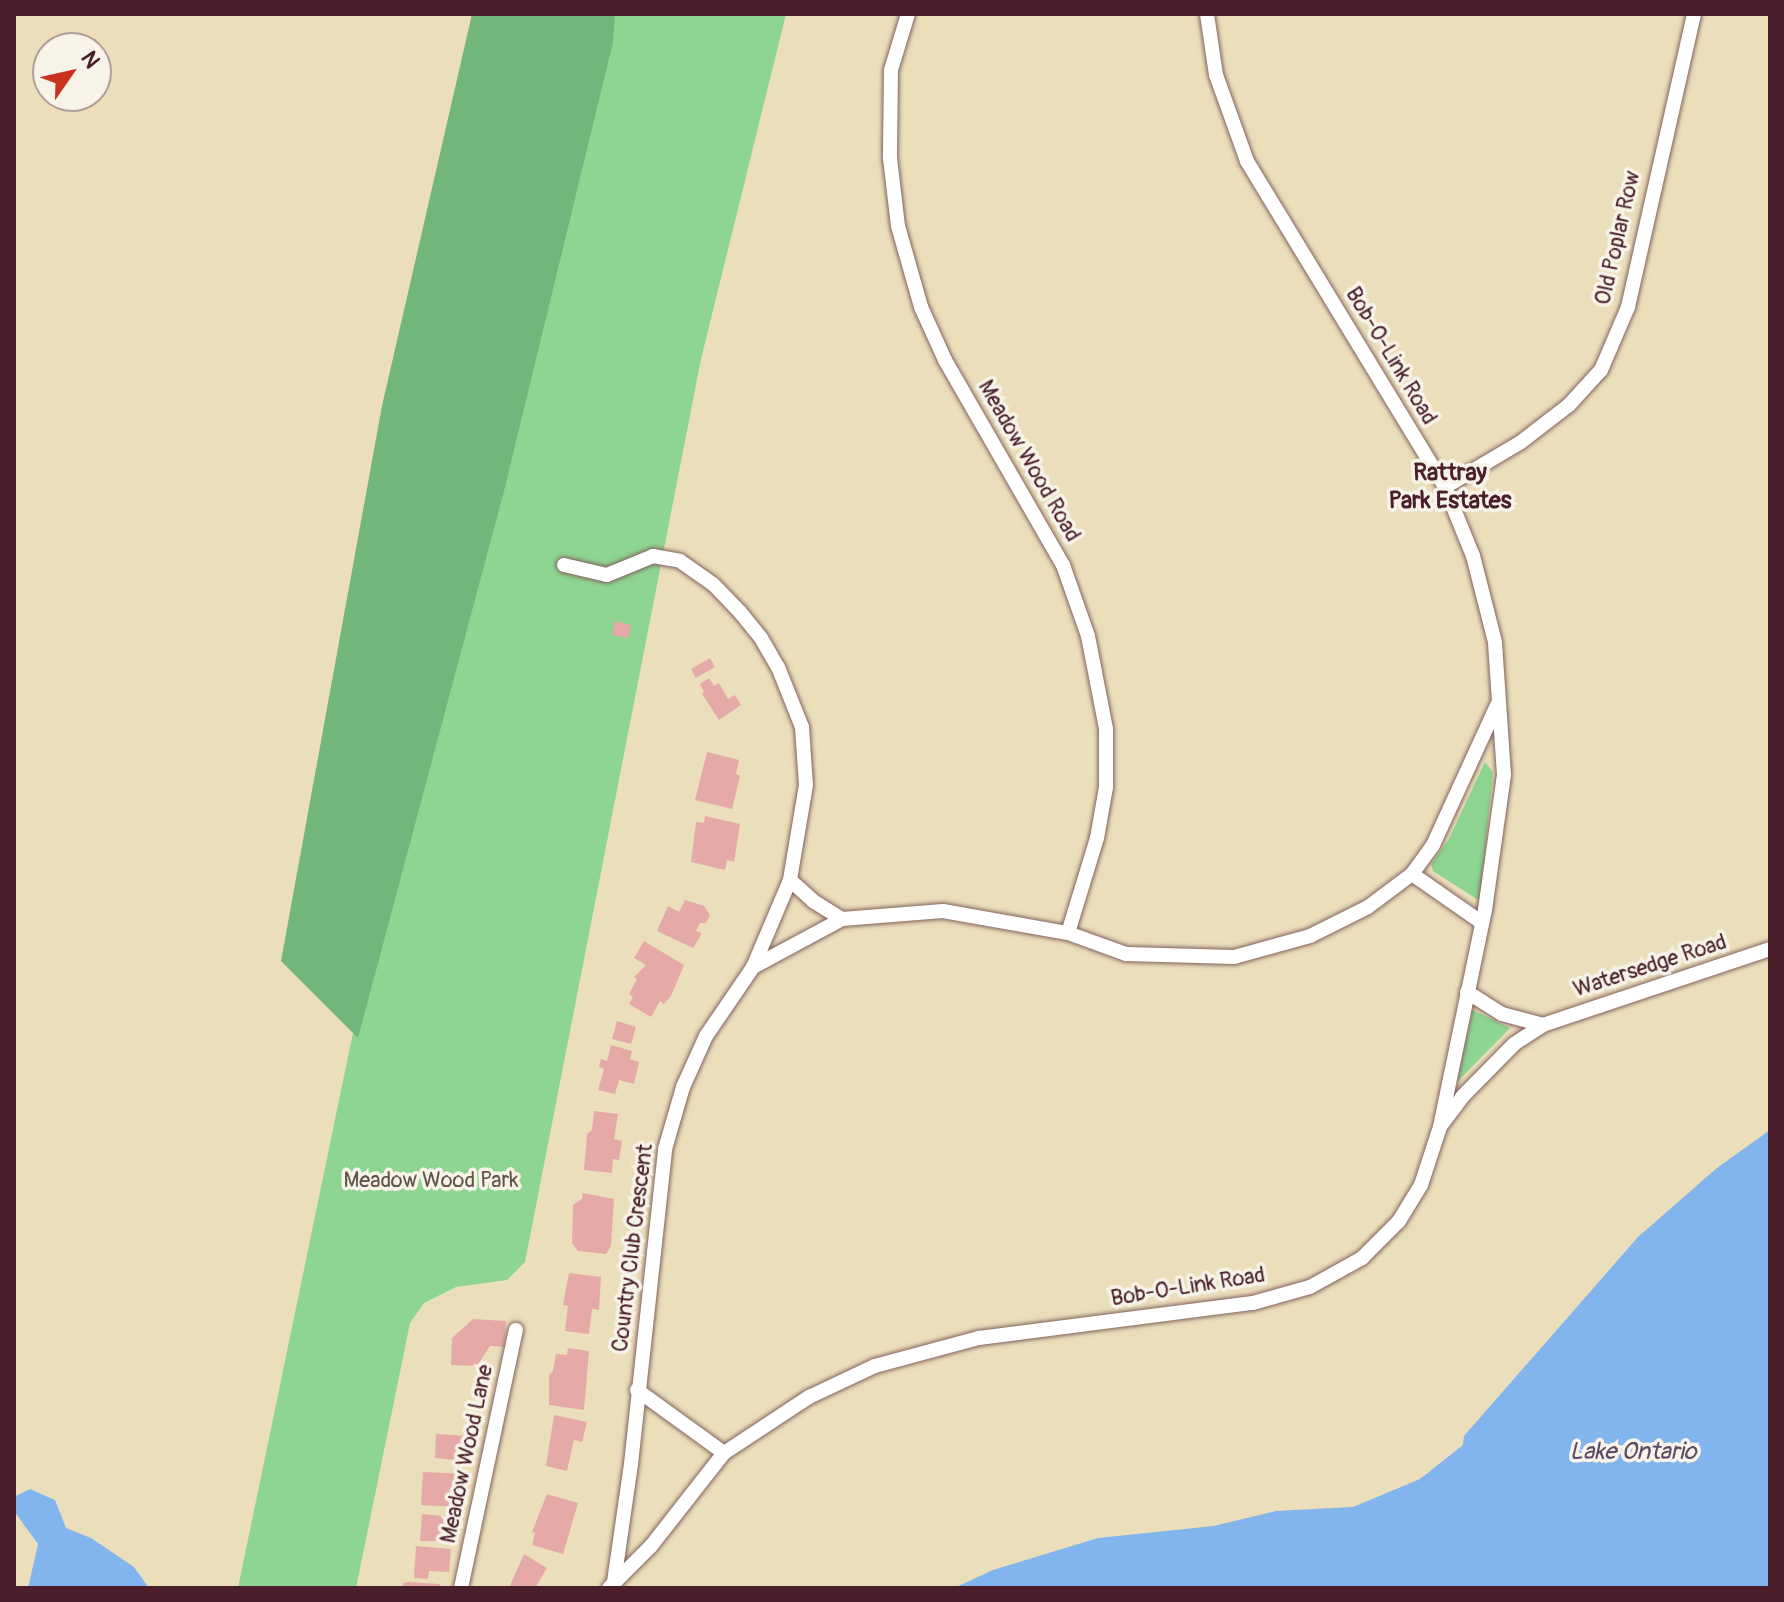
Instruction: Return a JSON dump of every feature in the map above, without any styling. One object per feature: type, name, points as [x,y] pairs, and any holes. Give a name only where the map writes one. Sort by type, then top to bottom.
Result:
[{"type":"street","name":"Meadow Wood Road","points":[[908,14],[891,70],[890,158],[898,226],[921,307],[945,360],[1063,565],[1088,636],[1106,729],[1106,787],[1097,838],[1068,933]]},
{"type":"street","name":"Bob-O-Link Road","points":[[724,1453],[809,1397],[875,1366],[979,1338],[1253,1303],[1310,1287],[1362,1258],[1399,1221],[1421,1185],[1440,1127],[1481,922],[1504,775],[1495,642],[1473,556],[1445,487],[1247,161],[1216,75],[1207,14]]},
{"type":"street","name":"Old Poplar Row","points":[[1445,487],[1521,442],[1569,405],[1601,370],[1628,307],[1694,14]]},
{"type":"street","points":[[564,565],[607,575],[653,556],[680,561],[713,584],[761,638],[778,667],[802,727],[807,756],[806,785],[790,880],[753,967]]},
{"type":"street","name":"Country Club Crescent","points":[[611,1585],[665,1149],[683,1087],[706,1036],[753,967],[842,919],[943,911],[1068,933],[1126,954],[1234,957],[1310,936],[1368,907],[1412,874],[1433,845],[1499,702]]},
{"type":"street","points":[[1412,874],[1481,922]]},
{"type":"street","points":[[790,880],[813,901],[842,919]]},
{"type":"street","name":"Watersedge Road","points":[[1440,1127],[1462,1097],[1514,1044],[1543,1025],[1770,949]]},
{"type":"street","points":[[1467,992],[1502,1014],[1543,1025]]},
{"type":"street","name":"Meadow Wood Lane","points":[[461,1588],[516,1330]]},
{"type":"street","points":[[611,1585],[651,1546],[724,1453],[637,1390]]},
{"type":"green space","points":[[472,14],[615,14],[613,42],[504,491],[358,1038],[281,961],[382,406]]},
{"type":"green space","name":"Meadow Wood Park","points":[[564,14],[786,14],[701,359],[525,1262],[507,1280],[456,1287],[424,1303],[410,1323],[356,1588],[238,1588]]},
{"type":"green space","points":[[1485,762],[1493,772],[1480,901],[1433,871],[1431,864],[1449,839]]},
{"type":"green space","points":[[1473,1010],[1510,1028],[1456,1083]]},
{"type":"water","name":"Lake Ontario","points":[[1770,1130],[1770,1588],[954,1588],[993,1570],[1098,1538],[1214,1526],[1276,1511],[1353,1507],[1420,1479],[1463,1445],[1464,1436],[1638,1237],[1717,1168]]},
{"type":"water","points":[[30,1489],[55,1500],[66,1528],[91,1538],[134,1567],[149,1588],[28,1588],[38,1544],[14,1511],[14,1497]]},
{"type":"building","points":[[615,621],[631,625],[628,638],[612,635]]},
{"type":"building","points":[[710,658],[715,667],[696,678],[691,669]]},
{"type":"building","points":[[709,678],[714,686],[719,683],[728,699],[735,695],[741,705],[719,720],[702,694],[700,684]]},
{"type":"building","points":[[707,752],[739,760],[736,774],[740,776],[732,809],[695,800]]},
{"type":"building","points":[[705,816],[740,824],[734,862],[727,860],[725,870],[691,862],[696,822],[704,823]]},
{"type":"building","points":[[685,900],[704,906],[710,915],[706,923],[700,923],[696,931],[702,933],[693,948],[657,931],[668,906],[679,912]]},
{"type":"building","points":[[644,941],[684,965],[671,996],[664,1004],[660,1001],[651,1017],[629,1004],[633,997],[629,994],[637,979],[634,977],[646,965],[634,958]]},
{"type":"building","points":[[617,1021],[636,1027],[631,1044],[612,1039]]},
{"type":"building","points":[[611,1045],[632,1051],[630,1059],[639,1062],[634,1084],[619,1080],[615,1094],[598,1090],[604,1069],[599,1067],[601,1059],[607,1061]]},
{"type":"building","points":[[594,1111],[618,1114],[614,1139],[622,1141],[619,1160],[613,1159],[612,1173],[584,1170],[587,1134],[592,1130]]},
{"type":"building","points":[[583,1193],[614,1199],[611,1246],[606,1254],[578,1251],[572,1243],[573,1205],[582,1199]]},
{"type":"building","points":[[569,1273],[601,1277],[599,1310],[592,1309],[589,1334],[565,1331],[568,1306],[563,1305]]},
{"type":"building","points":[[473,1319],[506,1321],[504,1347],[490,1346],[477,1366],[451,1365],[452,1338]]},
{"type":"building","points":[[568,1348],[589,1351],[584,1410],[549,1405],[549,1375],[553,1371],[556,1354],[567,1355]]},
{"type":"building","points":[[554,1415],[587,1422],[582,1442],[574,1440],[567,1471],[546,1466]]},
{"type":"building","points":[[436,1434],[471,1436],[465,1461],[435,1458]]},
{"type":"building","points":[[423,1472],[467,1474],[465,1499],[458,1498],[458,1507],[421,1505]]},
{"type":"building","points":[[547,1494],[578,1503],[563,1554],[532,1545],[535,1533],[532,1532]]},
{"type":"building","points":[[422,1514],[457,1517],[455,1541],[420,1541]]},
{"type":"building","points":[[416,1546],[451,1549],[449,1572],[429,1571],[428,1579],[414,1578]]},
{"type":"building","points":[[524,1554],[547,1568],[535,1588],[509,1588]]},
{"type":"building","points":[[403,1583],[440,1584],[440,1588],[403,1588]]},
{"type":"district","name":"Rattray Park Estates","points":[[1450,487]]}]
